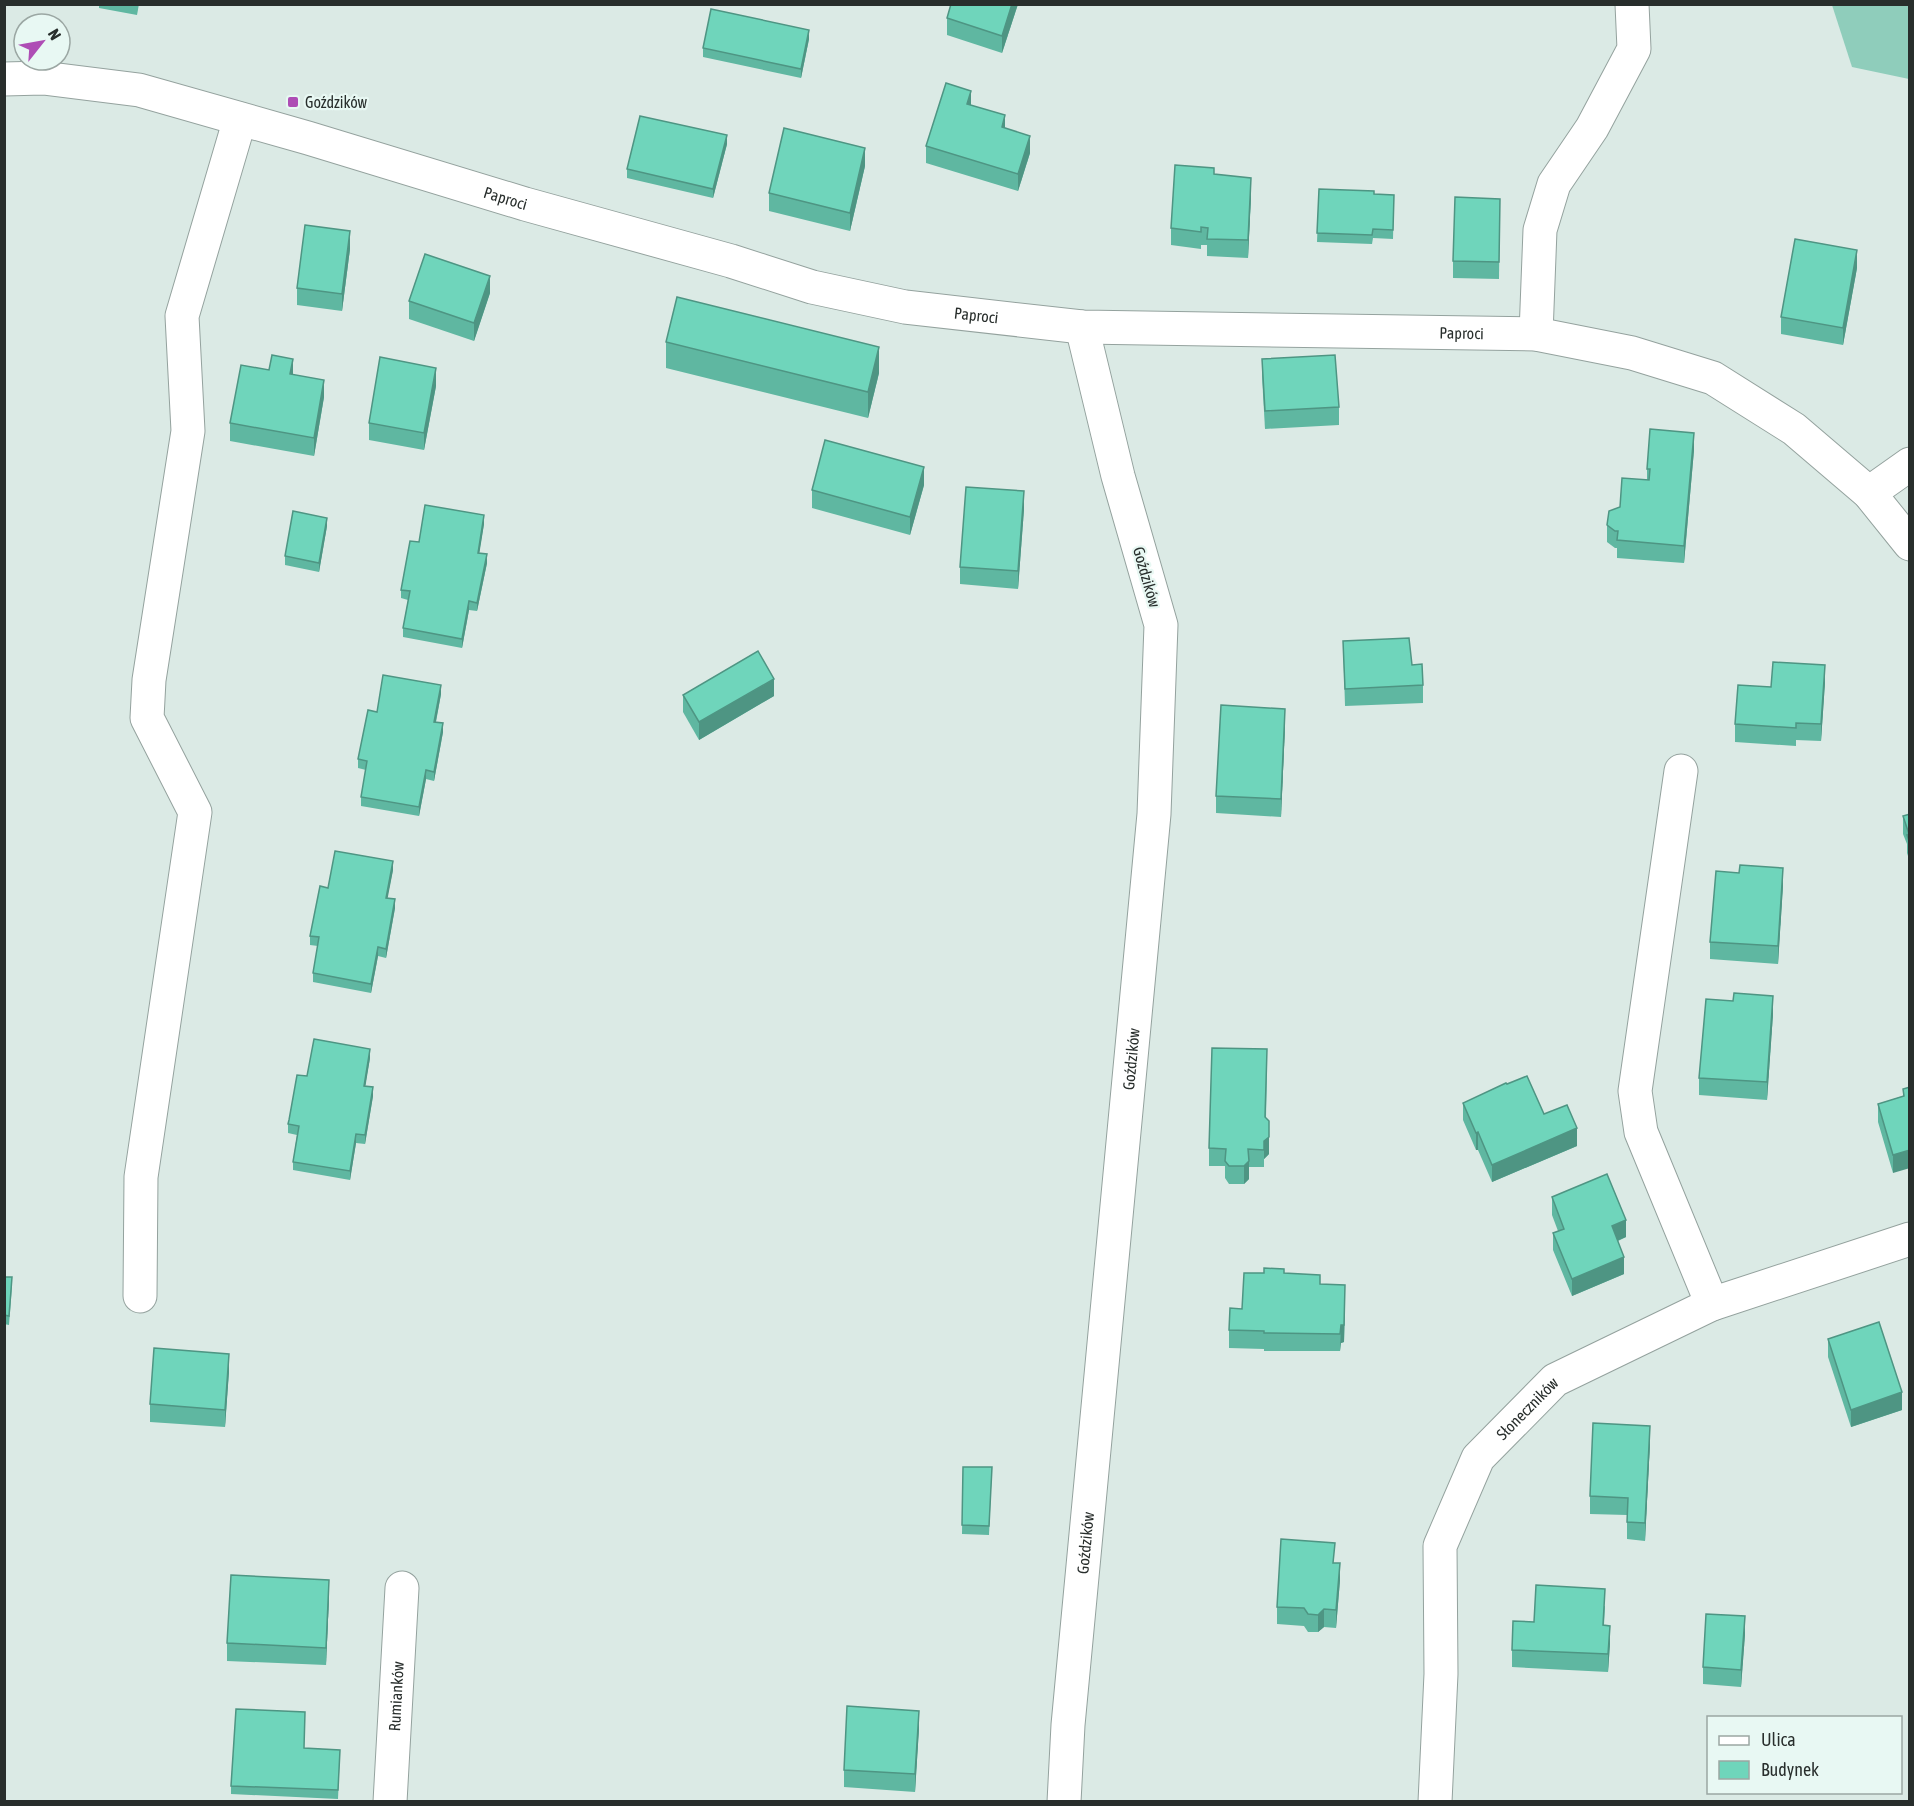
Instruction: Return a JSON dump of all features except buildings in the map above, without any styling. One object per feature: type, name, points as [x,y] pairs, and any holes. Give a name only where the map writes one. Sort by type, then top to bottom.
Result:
[{"type":"street","points":[[1536,334],[1540,230],[1554,183],[1592,128],[1634,49],[1632,4]]},
{"type":"street","name":"Paproci","points":[[4,79],[44,78],[139,90],[536,207],[731,261],[812,287],[905,306],[1082,327],[1536,334],[1632,353],[1713,378],[1794,429],[1869,493],[1910,544]]},
{"type":"street","points":[[140,1296],[141,1177],[195,812],[147,718],[149,680],[188,430],[182,316],[240,119]]},
{"type":"street","name":"Goździków","points":[[1064,1802],[1070,1701],[1154,814],[1161,625],[1118,476],[1082,327]]},
{"type":"street","points":[[1869,493],[1910,464]]},
{"type":"street","points":[[1681,771],[1635,1091],[1641,1132],[1712,1304]]},
{"type":"street","name":"Słoneczników","points":[[1435,1802],[1441,1674],[1440,1546],[1478,1458],[1555,1380],[1712,1304],[1910,1239]]},
{"type":"street","name":"Rumianków","points":[[390,1802],[402,1588]]},
{"type":"green space","points":[[1832,5],[1909,5],[1909,79],[1852,67]]},
{"type":"place","name":"Goździków","points":[[293,102]]}]
